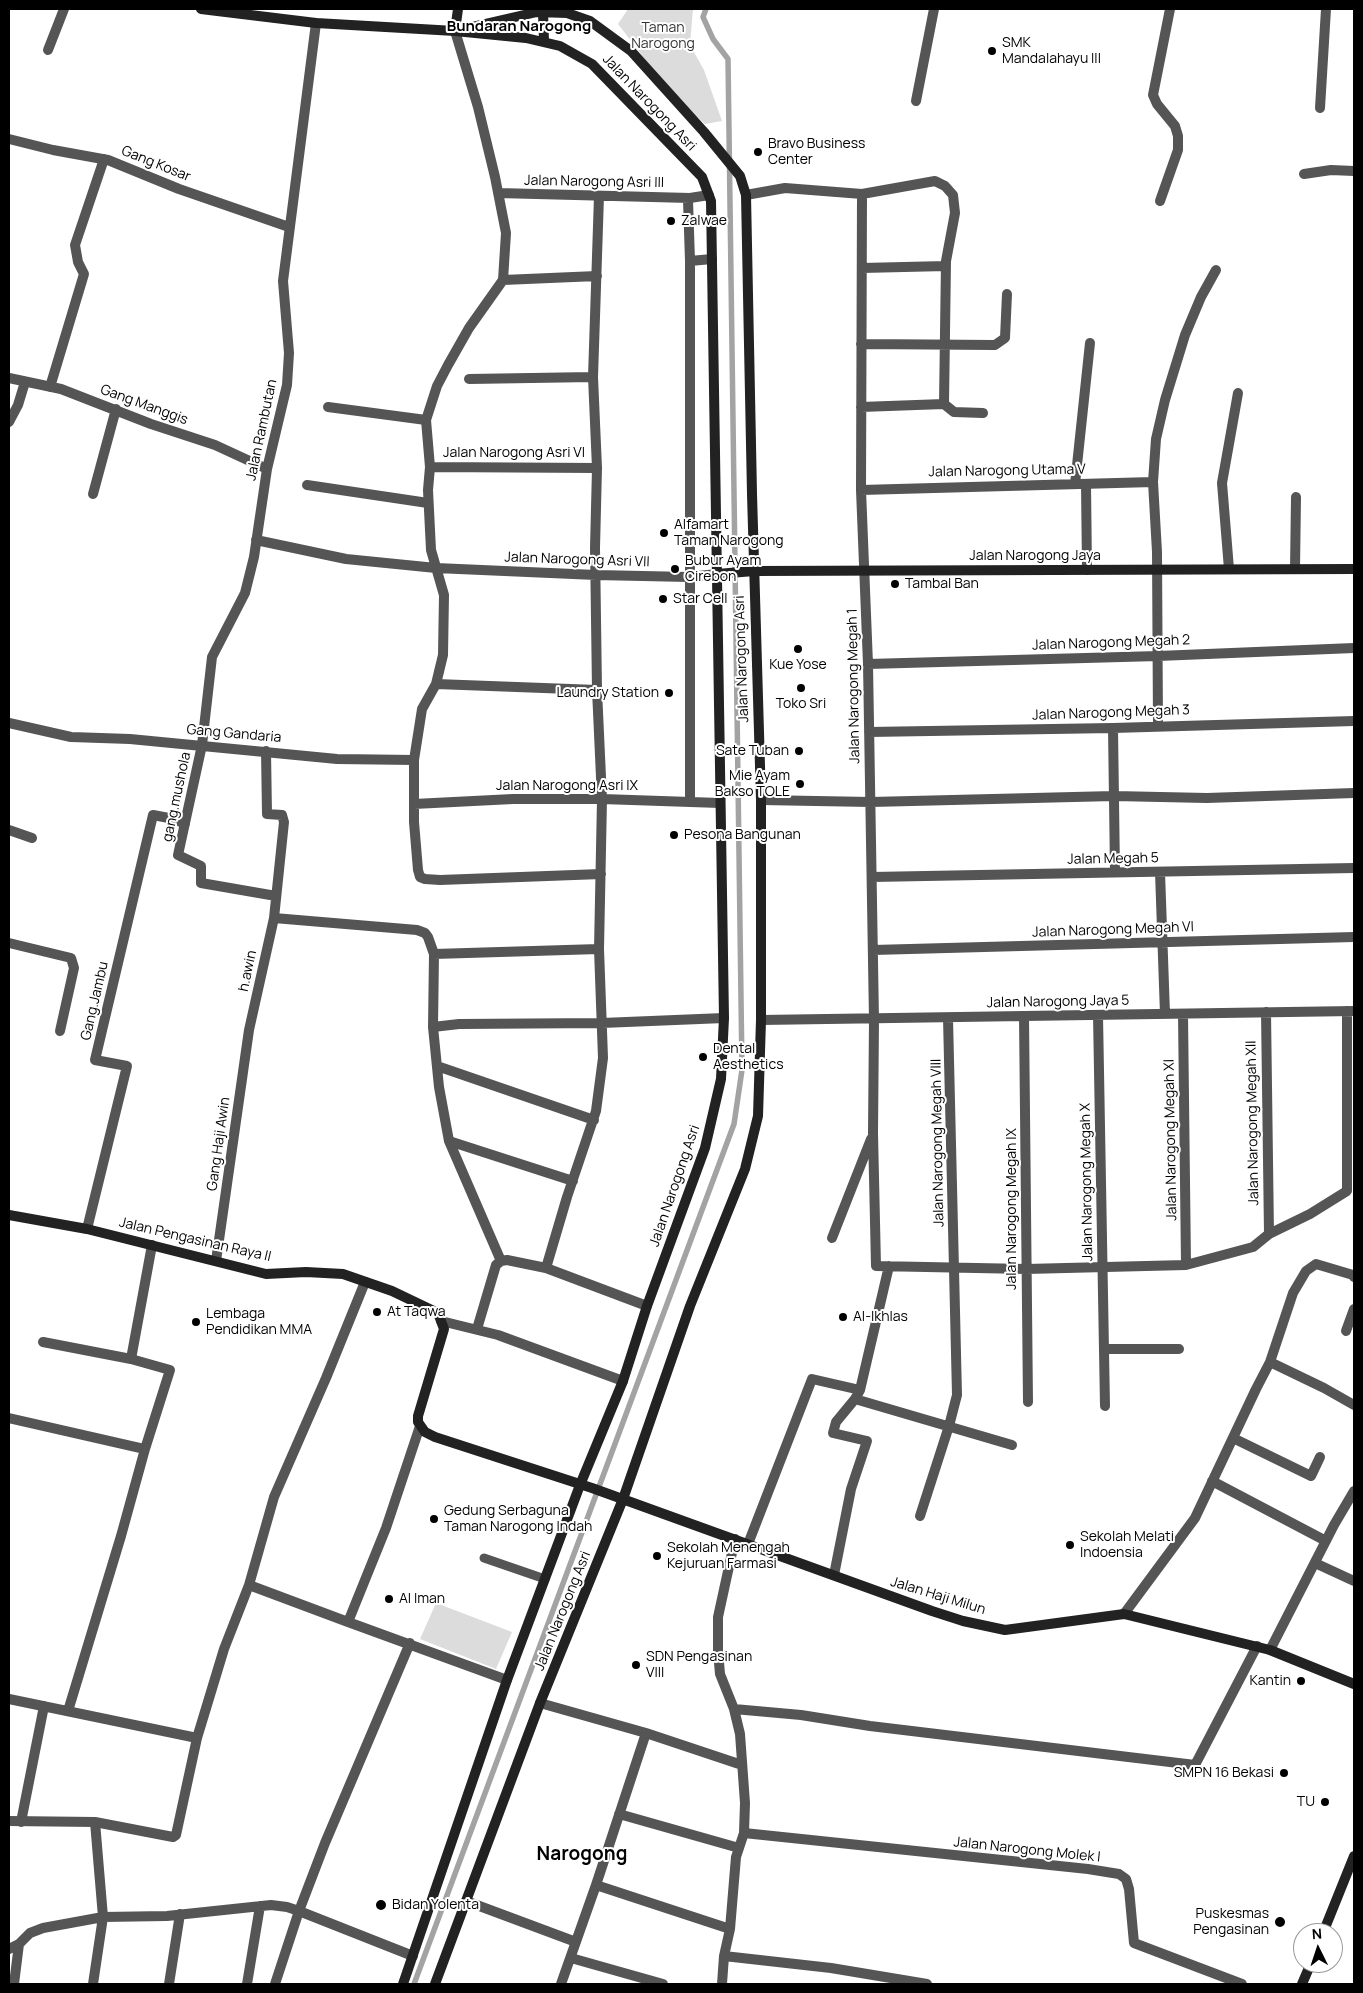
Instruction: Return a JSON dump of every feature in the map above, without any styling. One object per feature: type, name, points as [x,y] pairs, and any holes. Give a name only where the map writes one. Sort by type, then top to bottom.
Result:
[{"type":"street","points":[[48,50],[64,9]]},
{"type":"street","points":[[201,9],[227,10],[316,23],[455,31]]},
{"type":"street","points":[[458,9],[455,31],[478,107],[506,233],[503,280],[469,328],[436,386],[426,420],[430,466],[428,503],[431,550],[444,595],[443,655],[436,684],[422,709],[414,760],[414,804],[418,870],[420,877],[425,879],[600,874]]},
{"type":"street","points":[[916,101],[934,9]]},
{"type":"street","points":[[1160,201],[1178,150],[1178,136],[1174,126],[1156,104],[1154,95],[1170,9]]},
{"type":"street","points":[[1320,108],[1326,9]]},
{"type":"street","points":[[543,12],[544,41]]},
{"type":"street","name":"Jalan Narogong Asri","points":[[435,1984],[540,1703],[623,1499],[690,1306],[745,1169],[758,1116],[761,1020],[761,800],[748,572],[746,195],[740,176],[725,154],[631,51],[590,21],[567,13],[543,12],[455,31]]},
{"type":"street","name":"Jalan Rambutan","points":[[202,745],[212,657],[245,593],[256,540],[267,469],[287,385],[289,353],[283,281],[316,23]]},
{"type":"street","name":"Jalan Narogong Asri","points":[[402,1984],[507,1680],[580,1485],[622,1381],[647,1306],[705,1148],[721,1079],[724,1018],[720,803],[721,574],[712,201],[702,177],[592,64],[560,46],[544,41],[455,31]]},
{"type":"street","name":"Gang Kosar","points":[[9,139],[53,150],[104,159],[179,189],[290,227]]},
{"type":"street","points":[[50,387],[84,274],[78,262],[75,245],[104,159]]},
{"type":"street","points":[[1304,174],[1331,170],[1354,171]]},
{"type":"street","points":[[746,195],[785,188],[862,194],[935,182],[945,186],[953,196],[955,213],[946,266],[944,404]]},
{"type":"street","name":"Jalan Narogong Asri III","points":[[498,193],[690,198],[709,196]]},
{"type":"street","name":"Jalan Narogong Megah 1","points":[[862,194],[861,490],[871,802],[874,1020],[873,1133],[876,1266],[889,1266]]},
{"type":"street","points":[[546,1268],[594,1120],[603,1058],[599,949],[602,799],[596,690],[597,468],[593,377],[598,276],[599,196]]},
{"type":"street","points":[[690,198],[688,200],[690,261],[690,802]]},
{"type":"street","points":[[690,261],[712,259]]},
{"type":"street","points":[[862,268],[946,266]]},
{"type":"street","points":[[1158,726],[1157,570],[1153,482],[1156,439],[1185,335],[1201,297],[1216,270]]},
{"type":"street","points":[[503,280],[598,276]]},
{"type":"street","points":[[861,344],[995,345],[1005,338],[1007,294]]},
{"type":"street","points":[[1075,484],[1090,343]]},
{"type":"street","points":[[469,379],[593,377]]},
{"type":"street","name":"Gang Manggis","points":[[9,378],[50,387],[116,409],[151,424],[214,445],[267,469]]},
{"type":"street","points":[[9,422],[18,405],[25,382]]},
{"type":"street","points":[[1229,570],[1222,483],[1238,393]]},
{"type":"street","points":[[861,407],[944,404],[954,412],[983,413]]},
{"type":"street","points":[[328,406],[426,420]]},
{"type":"street","points":[[93,494],[116,409]]},
{"type":"street","name":"Jalan Narogong Asri VI","points":[[430,466],[597,468]]},
{"type":"street","name":"Jalan Narogong Utama V","points":[[861,490],[974,485],[1153,482]]},
{"type":"street","points":[[1086,484],[1087,570]]},
{"type":"street","points":[[307,485],[428,503]]},
{"type":"street","points":[[1295,569],[1296,497]]},
{"type":"street","name":"Jalan Narogong Asri VII","points":[[256,540],[346,559],[436,568],[689,577],[721,574]]},
{"type":"street","name":"Jalan Narogong Jaya","points":[[721,574],[865,570],[1354,569]]},
{"type":"street","name":"Jalan Narogong Megah 2","points":[[868,664],[1158,656],[1354,648]]},
{"type":"street","points":[[436,684],[596,690]]},
{"type":"street","name":"Jalan Narogong Megah 3","points":[[869,732],[1113,728],[1354,721]]},
{"type":"street","name":"Gang Gandaria","points":[[9,723],[71,737],[130,738],[337,758],[414,760]]},
{"type":"street","points":[[1113,728],[1115,872]]},
{"type":"street","name":"gang.mushola","points":[[202,745],[178,854],[201,866],[201,884],[276,896]]},
{"type":"street","name":"h.awin","points":[[249,1030],[274,918],[284,822],[282,815],[267,814],[266,751]]},
{"type":"street","points":[[761,800],[871,802],[1114,796],[1207,798],[1354,793]]},
{"type":"street","name":"Jalan Narogong Asri IX","points":[[414,804],[513,799],[602,799],[720,803]]},
{"type":"street","name":"Gang.Jambu","points":[[87,1228],[127,1066],[116,1062],[95,1060],[153,815],[174,818],[185,824]]},
{"type":"street","points":[[9,830],[32,838]]},
{"type":"street","name":"Jalan Megah 5","points":[[872,877],[1354,868]]},
{"type":"street","points":[[1160,872],[1164,1014]]},
{"type":"street","points":[[274,918],[418,930],[425,933],[428,937],[434,954],[433,1027],[438,1087],[449,1141],[501,1261]]},
{"type":"street","name":"Jalan Narogong Megah VI","points":[[873,950],[1354,937]]},
{"type":"street","points":[[9,943],[71,958],[74,968],[60,1031]]},
{"type":"street","points":[[434,954],[599,949]]},
{"type":"street","points":[[834,1575],[851,1489],[868,1440],[833,1433],[836,1422],[857,1395],[889,1266],[1026,1269],[1186,1265],[1253,1247],[1269,1234],[1310,1214],[1347,1191],[1350,1011]]},
{"type":"street","name":"Jalan Narogong Jaya 5","points":[[761,1020],[874,1020],[1350,1011]]},
{"type":"street","name":"Jalan Narogong Megah XII","points":[[1266,1012],[1269,1234]]},
{"type":"street","name":"Jalan Narogong Megah XI","points":[[1184,1014],[1186,1265]]},
{"type":"street","name":"Jalan Narogong Megah X","points":[[1098,1015],[1105,1406]]},
{"type":"street","name":"Jalan Narogong Megah IX","points":[[1024,1016],[1028,1402]]},
{"type":"street","points":[[433,1027],[459,1024],[602,1023],[724,1018]]},
{"type":"street","name":"Jalan Narogong Megah VIII","points":[[920,1516],[957,1395],[948,1018]]},
{"type":"street","name":"Gang Haji Awin","points":[[216,1261],[249,1030]]},
{"type":"street","points":[[437,1066],[594,1120]]},
{"type":"street","points":[[832,1238],[873,1133]]},
{"type":"street","points":[[449,1141],[573,1181]]},
{"type":"street","name":"Jalan Pengasinan Raya II","points":[[9,1215],[87,1228],[266,1274],[306,1272],[342,1274],[392,1291],[438,1313],[441,1321]]},
{"type":"street","points":[[131,1359],[152,1245]]},
{"type":"street","points":[[476,1329],[496,1265],[501,1261],[507,1260],[546,1268],[647,1306]]},
{"type":"street","points":[[1124,1614],[1195,1518],[1270,1362],[1292,1293],[1306,1271],[1316,1264],[1353,1275],[1354,1277]]},
{"type":"street","points":[[9,1822],[96,1822],[175,1837],[197,1738],[224,1649],[249,1585],[274,1497],[326,1378],[365,1282]]},
{"type":"street","points":[[1346,1331],[1354,1309]]},
{"type":"street","points":[[441,1321],[476,1329],[622,1381]]},
{"type":"street","points":[[441,1321],[444,1329],[418,1416],[418,1422],[425,1432],[580,1485]]},
{"type":"street","points":[[43,1342],[131,1359],[170,1370],[144,1449],[121,1536],[68,1711]]},
{"type":"street","points":[[1104,1349],[1179,1348]]},
{"type":"street","points":[[1270,1362],[1354,1405]]},
{"type":"street","points":[[748,1544],[812,1379],[949,1426],[1012,1445]]},
{"type":"street","points":[[9,1418],[144,1449]]},
{"type":"street","points":[[348,1622],[386,1528],[420,1426]]},
{"type":"street","points":[[1233,1438],[1311,1476],[1320,1456]]},
{"type":"street","points":[[1212,1480],[1326,1541]]},
{"type":"street","name":"Jalan Haji Milun","points":[[580,1485],[963,1621],[1005,1630],[1124,1614],[1257,1646],[1354,1684]]},
{"type":"street","points":[[1270,1650],[1354,1491]]},
{"type":"street","points":[[722,1984],[724,1956],[730,1929],[736,1857],[744,1833],[745,1803],[740,1734],[734,1708],[720,1674],[718,1651],[718,1616],[735,1539]]},
{"type":"street","points":[[1315,1564],[1354,1581]]},
{"type":"street","points":[[249,1585],[507,1680]]},
{"type":"street","points":[[275,1984],[299,1910],[350,1782],[410,1643]]},
{"type":"street","points":[[734,1708],[1195,1764],[1257,1646]]},
{"type":"street","points":[[9,1699],[197,1738]]},
{"type":"street","points":[[540,1703],[646,1733],[742,1765]]},
{"type":"street","points":[[20,1822],[44,1706]]},
{"type":"street","points":[[562,1984],[646,1733]]},
{"type":"street","points":[[620,1814],[739,1848]]},
{"type":"street","points":[[93,1984],[103,1917],[96,1822]]},
{"type":"street","name":"Jalan Narogong Molek I","points":[[744,1833],[1088,1869],[1119,1874],[1126,1879],[1129,1890],[1134,1942],[1139,1946],[1242,1984]]},
{"type":"street","points":[[1327,1923],[1354,1856]]},
{"type":"street","points":[[596,1886],[730,1929]]},
{"type":"street","points":[[466,1901],[576,1942]]},
{"type":"street","points":[[247,1984],[260,1906]]},
{"type":"street","points":[[9,1949],[19,1944],[30,1933],[43,1928],[103,1917],[180,1914],[260,1906],[287,1906],[413,1956]]},
{"type":"street","points":[[169,1984],[180,1914]]},
{"type":"street","points":[[14,1984],[19,1944]]},
{"type":"street","points":[[724,1956],[831,1968],[927,1984]]},
{"type":"street","points":[[571,1958],[664,1984]]},
{"type":"lane","points":[[484,1558],[545,1579]]},
{"type":"green space","name":"Taman Narogong","points":[[628,9],[693,9],[690,45],[704,70],[722,121],[705,124],[654,71],[618,24]]},
{"type":"green space","points":[[436,1603],[512,1632],[496,1669],[420,1639]]},
{"type":"waterway","points":[[414,1984],[734,1124],[742,1070],[728,59],[713,39],[703,17],[706,9]]},
{"type":"place","name":"SMK Mandalahayu III","points":[[992,51]]},
{"type":"place","name":"Bravo Business Center","points":[[758,152]]},
{"type":"place","name":"Zalwae","points":[[671,221]]},
{"type":"place","name":"Alfamart Taman Narogong","points":[[664,533]]},
{"type":"place","name":"Bubur Ayam Cirebon","points":[[675,569]]},
{"type":"place","name":"Tambal Ban","points":[[895,584]]},
{"type":"place","name":"Star Cell","points":[[663,599]]},
{"type":"place","name":"Kue Yose","points":[[798,649]]},
{"type":"place","name":"Toko Sri","points":[[801,688]]},
{"type":"place","name":"Laundry Station","points":[[669,693]]},
{"type":"place","name":"Sate Tuban","points":[[799,751]]},
{"type":"place","name":"Mie Ayam Bakso TOLE","points":[[800,784]]},
{"type":"place","name":"Pesona Bangunan","points":[[674,835]]},
{"type":"place","name":"Dental Aesthetics","points":[[703,1057]]},
{"type":"place","name":"At Taqwa","points":[[377,1312]]},
{"type":"place","name":"Al-Ikhlas","points":[[843,1317]]},
{"type":"place","name":"Lembaga Pendidikan MMA","points":[[196,1322]]},
{"type":"place","name":"Gedung Serbaguna Taman Narogong Indah","points":[[434,1519]]},
{"type":"place","name":"Sekolah Melati Indoensia","points":[[1070,1545]]},
{"type":"place","name":"Sekolah Menengah Kejuruan Farmasi","points":[[657,1556]]},
{"type":"place","name":"Al Iman","points":[[389,1599]]},
{"type":"place","name":"SDN Pengasinan VIII","points":[[636,1665]]},
{"type":"place","name":"Kantin","points":[[1301,1681]]},
{"type":"place","name":"SMPN 16 Bekasi","points":[[1284,1773]]},
{"type":"place","name":"TU","points":[[1325,1802]]},
{"type":"place","name":"Bidan Yolenta","points":[[381,1905]]},
{"type":"place","name":"Puskesmas Pengasinan","points":[[1280,1922]]},
{"type":"district","name":"Bundaran Narogong","points":[[519,27]]},
{"type":"district","name":"Narogong","points":[[582,1855]]}]
